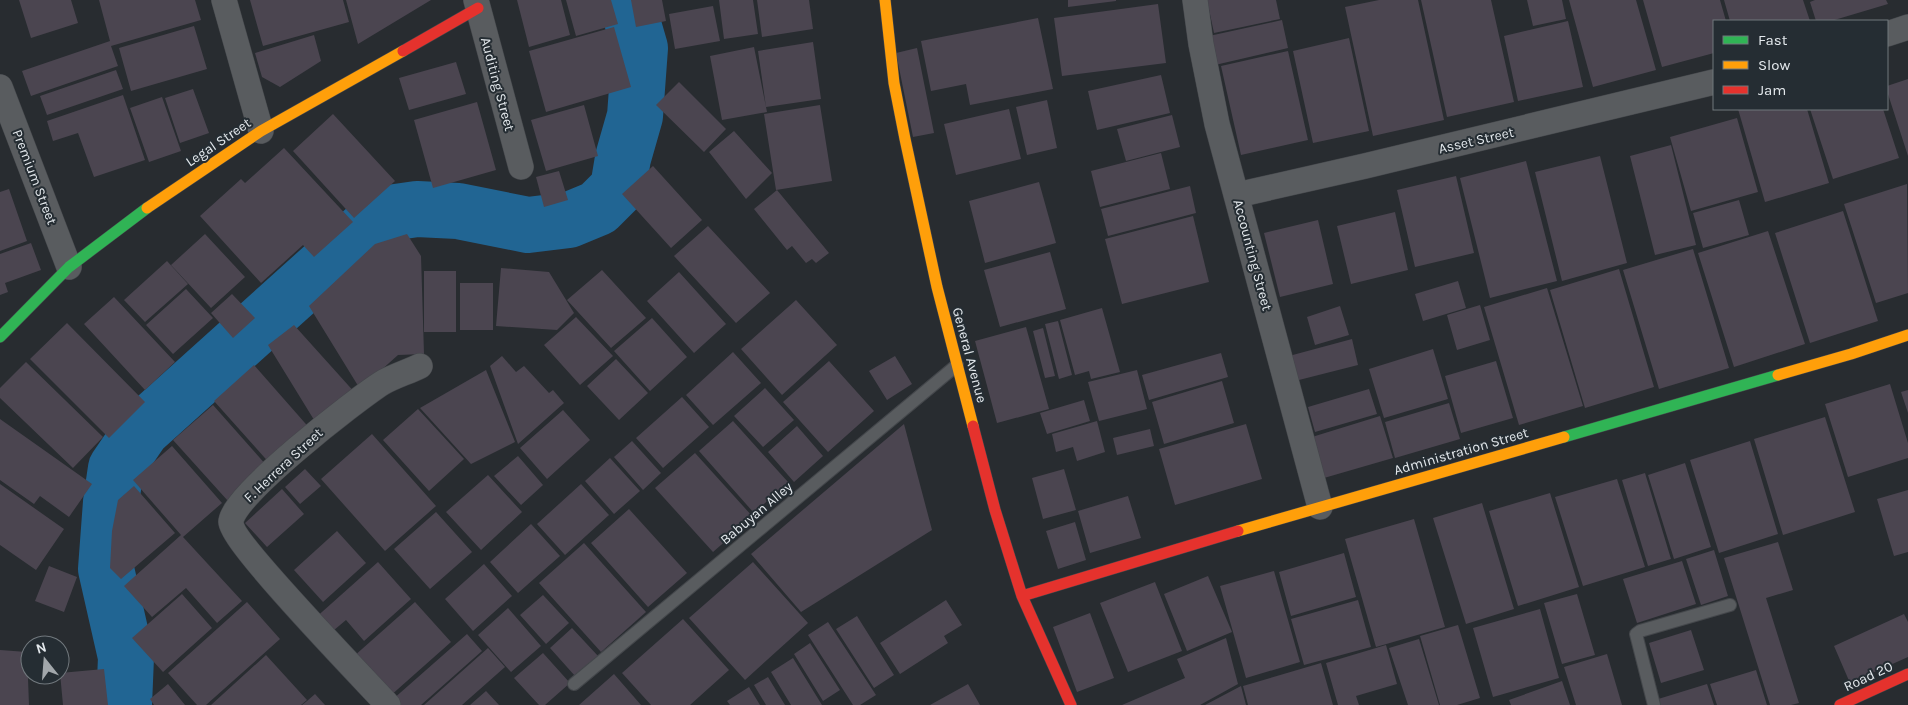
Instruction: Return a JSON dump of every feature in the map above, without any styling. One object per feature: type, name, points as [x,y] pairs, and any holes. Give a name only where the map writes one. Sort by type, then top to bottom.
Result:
[{"type":"street","points":[[224,0],[261,131]]},
{"type":"street","name":"General Avenue","points":[[885,0],[894,82],[937,287],[995,510],[1022,596],[1071,705]]},
{"type":"street","name":"Accounting Street","points":[[1195,0],[1201,44],[1217,124],[1320,507]]},
{"type":"street","name":"Legal Street","points":[[0,336],[69,267],[158,200],[261,131],[477,4]]},
{"type":"street","name":"Auditing Street","points":[[477,4],[521,167]]},
{"type":"street","points":[[1888,34],[1908,27]]},
{"type":"street","name":"Asset Street","points":[[1237,195],[1375,164],[1713,82]]},
{"type":"street","name":"Premium Street","points":[[0,87],[69,267]]},
{"type":"street","name":"Administration Street","points":[[1022,596],[1320,507],[1851,354],[1908,335]]},
{"type":"street","name":"F. Herrera Street","points":[[388,705],[268,575],[236,536],[231,523],[234,512],[255,487],[331,420],[383,383],[420,366]]},
{"type":"street","name":"Road 20","points":[[1840,705],[1865,700],[1908,674]]},
{"type":"lane","name":"Babuyan Alley","points":[[574,684],[957,365]]},
{"type":"lane","points":[[1654,705],[1636,634],[1640,631],[1730,605]]},
{"type":"building","points":[[19,0],[71,0],[78,23],[31,38]]},
{"type":"building","points":[[99,0],[195,0],[201,20],[111,46],[118,66],[31,96],[22,71],[110,41]]},
{"type":"building","points":[[250,0],[343,0],[349,22],[263,46]]},
{"type":"building","points":[[346,0],[431,0],[358,44]]},
{"type":"building","points":[[517,0],[561,0],[570,35],[529,47]]},
{"type":"building","points":[[566,0],[611,0],[618,24],[576,36]]},
{"type":"building","points":[[631,0],[662,0],[666,21],[636,27]]},
{"type":"building","points":[[719,0],[753,0],[758,34],[724,39]]},
{"type":"building","points":[[757,0],[809,0],[813,29],[762,37]]},
{"type":"building","points":[[1068,0],[1116,0],[1116,1],[1068,7]]},
{"type":"building","points":[[1207,0],[1276,0],[1280,19],[1214,33]]},
{"type":"building","points":[[1379,0],[1418,0],[1444,120],[1373,136],[1345,7]]},
{"type":"building","points":[[1421,0],[1491,0],[1514,102],[1447,117]]},
{"type":"building","points":[[1527,0],[1562,0],[1566,19],[1533,26]]},
{"type":"building","points":[[1569,0],[1636,0],[1656,70],[1593,87]]},
{"type":"building","points":[[1643,0],[1720,0],[1726,20],[1713,20],[1713,53],[1662,67]]},
{"type":"building","points":[[1724,0],[1803,0],[1810,20],[1730,20]]},
{"type":"building","points":[[1815,0],[1886,0],[1888,4],[1834,20],[1816,20],[1810,2]]},
{"type":"building","points":[[1158,4],[1166,63],[1062,76],[1054,18]]},
{"type":"building","points":[[713,6],[720,41],[675,49],[669,14]]},
{"type":"building","points":[[1038,18],[1053,89],[970,105],[966,84],[931,91],[921,41]]},
{"type":"building","points":[[1282,20],[1288,48],[1215,65],[1209,36]]},
{"type":"building","points":[[1568,21],[1583,87],[1518,101],[1504,36]]},
{"type":"building","points":[[194,26],[207,69],[131,91],[119,48]]},
{"type":"building","points":[[614,27],[631,87],[546,112],[529,51]]},
{"type":"building","points":[[314,35],[321,61],[280,87],[262,77],[255,53]]},
{"type":"building","points":[[1349,38],[1369,131],[1313,143],[1293,51]]},
{"type":"building","points":[[813,42],[821,99],[766,107],[758,51]]},
{"type":"building","points":[[754,47],[767,112],[722,120],[710,56]]},
{"type":"building","points":[[917,48],[934,133],[913,137],[896,53]]},
{"type":"building","points":[[1288,51],[1308,140],[1241,155],[1221,66]]},
{"type":"building","points":[[456,62],[466,94],[409,110],[399,78]]},
{"type":"building","points":[[116,70],[123,89],[47,115],[40,96]]},
{"type":"building","points":[[1161,75],[1170,113],[1097,130],[1088,91]]},
{"type":"building","points":[[1908,79],[1908,156],[1888,94],[1888,86]]},
{"type":"building","points":[[679,82],[726,129],[704,152],[656,105]]},
{"type":"building","points":[[193,89],[209,133],[180,143],[165,98]]},
{"type":"building","points":[[123,95],[145,160],[94,177],[78,133],[53,141],[47,121]]},
{"type":"building","points":[[162,97],[181,151],[149,162],[130,108]]},
{"type":"building","points":[[1047,100],[1057,148],[1027,155],[1016,107]]},
{"type":"building","points":[[477,102],[496,170],[433,188],[414,120]]},
{"type":"building","points":[[584,105],[598,156],[546,171],[531,120]]},
{"type":"building","points":[[820,105],[832,181],[776,190],[764,114]]},
{"type":"building","points":[[1009,109],[1021,159],[956,175],[944,124]]},
{"type":"building","points":[[1738,110],[1807,110],[1829,183],[1765,202]]},
{"type":"building","points":[[1810,110],[1883,110],[1899,158],[1833,179]]},
{"type":"building","points":[[333,114],[395,181],[354,218],[293,151]]},
{"type":"building","points":[[1172,115],[1180,147],[1126,161],[1117,129]]},
{"type":"building","points":[[1737,118],[1758,192],[1691,211],[1670,137]]},
{"type":"building","points":[[734,131],[772,173],[746,199],[709,152]]},
{"type":"building","points":[[1671,145],[1696,245],[1655,255],[1630,156]]},
{"type":"building","points":[[284,148],[353,222],[314,257],[303,245],[261,283],[200,216],[241,179],[245,183]]},
{"type":"building","points":[[1161,153],[1170,189],[1100,207],[1091,171]]},
{"type":"building","points":[[1600,156],[1627,263],[1562,281],[1535,172]]},
{"type":"building","points":[[1526,161],[1557,281],[1490,298],[1460,178]]},
{"type":"building","points":[[653,166],[702,220],[671,248],[622,194]]},
{"type":"building","points":[[559,171],[568,200],[544,207],[536,177]]},
{"type":"building","points":[[1456,176],[1474,253],[1415,267],[1397,190]]},
{"type":"building","points":[[1039,182],[1056,243],[985,263],[969,201]]},
{"type":"building","points":[[1907,184],[1908,293],[1876,303],[1844,204]]},
{"type":"building","points":[[1190,186],[1196,213],[1108,236],[1101,209]]},
{"type":"building","points":[[9,189],[27,241],[0,251],[0,192]]},
{"type":"building","points":[[777,190],[829,253],[816,263],[812,259],[806,263],[792,246],[787,250],[754,209]]},
{"type":"building","points":[[1739,200],[1749,235],[1703,248],[1693,213]]},
{"type":"building","points":[[1843,211],[1878,321],[1810,343],[1775,233]]},
{"type":"building","points":[[1395,212],[1408,270],[1351,284],[1337,226]]},
{"type":"building","points":[[1193,216],[1209,282],[1122,304],[1105,239]]},
{"type":"building","points":[[1318,220],[1333,284],[1280,297],[1264,233]]},
{"type":"building","points":[[708,226],[770,293],[736,323],[674,256]]},
{"type":"building","points":[[1768,231],[1805,344],[1734,367],[1698,253]]},
{"type":"building","points":[[205,234],[245,277],[211,308],[171,265]]},
{"type":"building","points":[[407,234],[421,256],[424,354],[398,355],[360,389],[309,306],[375,244]]},
{"type":"building","points":[[31,243],[41,270],[5,283],[8,292],[0,295],[0,254]]},
{"type":"building","points":[[1693,249],[1729,368],[1659,389],[1623,270]]},
{"type":"building","points":[[1050,252],[1066,309],[1000,327],[984,270]]},
{"type":"building","points":[[167,261],[188,284],[145,322],[124,300]]},
{"type":"building","points":[[501,268],[549,272],[574,313],[557,330],[496,326]]},
{"type":"building","points":[[1619,269],[1654,387],[1585,408],[1550,290]]},
{"type":"building","points":[[602,270],[646,318],[611,348],[567,300]]},
{"type":"building","points":[[424,271],[456,271],[456,332],[424,332]]},
{"type":"building","points":[[679,272],[726,324],[694,353],[647,301]]},
{"type":"building","points":[[1458,281],[1466,308],[1423,321],[1415,294]]},
{"type":"building","points":[[460,283],[493,283],[493,330],[460,330]]},
{"type":"building","points":[[1547,288],[1583,406],[1519,425],[1484,307]]},
{"type":"building","points":[[186,289],[213,318],[173,354],[146,325]]},
{"type":"building","points":[[232,294],[255,318],[233,338],[211,313]]},
{"type":"building","points":[[114,297],[175,362],[145,390],[84,324]]},
{"type":"building","points":[[796,300],[837,345],[782,395],[741,349]]},
{"type":"building","points":[[1480,305],[1490,340],[1457,350],[1447,315]]},
{"type":"building","points":[[1340,306],[1349,335],[1315,345],[1307,317]]},
{"type":"building","points":[[1102,308],[1120,372],[1091,379],[1089,371],[1075,375],[1060,320]]},
{"type":"building","points":[[576,317],[613,356],[580,385],[544,345]]},
{"type":"building","points":[[652,318],[687,357],[650,391],[614,351]]},
{"type":"building","points":[[1058,321],[1072,375],[1059,379],[1045,324]]},
{"type":"building","points":[[67,323],[145,402],[109,438],[30,359]]},
{"type":"building","points":[[294,325],[357,395],[319,428],[268,345]]},
{"type":"building","points":[[1026,327],[1049,409],[997,423],[975,341]]},
{"type":"building","points":[[1043,328],[1055,376],[1045,378],[1033,331]]},
{"type":"building","points":[[1352,339],[1358,365],[1295,381],[1289,356]]},
{"type":"building","points":[[1433,349],[1448,399],[1384,418],[1369,369]]},
{"type":"building","points":[[733,352],[761,383],[713,425],[686,395]]},
{"type":"building","points":[[1221,353],[1228,377],[1149,400],[1142,375]]},
{"type":"building","points":[[502,356],[516,372],[524,366],[549,393],[553,390],[564,403],[518,444],[490,366]]},
{"type":"building","points":[[895,356],[912,384],[887,400],[869,371]]},
{"type":"building","points":[[616,359],[648,393],[619,420],[587,386]]},
{"type":"building","points":[[829,361],[874,411],[828,452],[783,402]]},
{"type":"building","points":[[1496,361],[1513,418],[1461,433],[1445,376]]},
{"type":"building","points":[[26,362],[103,437],[73,468],[0,398],[0,388]]},
{"type":"building","points":[[254,365],[312,431],[272,466],[214,401]]},
{"type":"building","points":[[486,370],[515,442],[471,464],[420,408]]},
{"type":"building","points":[[1137,370],[1147,409],[1099,421],[1088,382]]},
{"type":"building","points":[[1222,381],[1234,423],[1164,444],[1152,402]]},
{"type":"building","points":[[1890,384],[1908,443],[1908,458],[1848,477],[1825,404]]},
{"type":"building","points":[[765,388],[794,420],[763,447],[734,416]]},
{"type":"building","points":[[1369,389],[1377,414],[1315,432],[1308,407]]},
{"type":"building","points":[[1908,390],[1908,413],[1901,392]]},
{"type":"building","points":[[682,397],[709,427],[663,468],[636,438]]},
{"type":"building","points":[[1084,400],[1090,421],[1047,434],[1040,413]]},
{"type":"building","points":[[1449,403],[1460,439],[1395,458],[1385,422]]},
{"type":"building","points":[[213,405],[267,466],[228,501],[173,440]]},
{"type":"building","points":[[418,409],[464,459],[429,491],[383,440]]},
{"type":"building","points":[[563,410],[590,440],[547,479],[520,448]]},
{"type":"building","points":[[1380,416],[1393,458],[1324,478],[1312,437]]},
{"type":"building","points":[[1825,417],[1855,512],[1783,535],[1754,439]]},
{"type":"building","points":[[0,419],[92,484],[69,517],[40,496],[34,504],[0,480]]},
{"type":"building","points":[[733,421],[788,482],[754,513],[699,451]]},
{"type":"building","points":[[1097,421],[1105,452],[1077,461],[1073,447],[1056,452],[1052,434]]},
{"type":"building","points":[[904,424],[932,530],[801,612],[751,554]]},
{"type":"building","points":[[1246,424],[1262,479],[1175,505],[1159,449]]},
{"type":"building","points":[[797,426],[823,456],[794,482],[768,452]]},
{"type":"building","points":[[1150,429],[1154,446],[1117,455],[1113,438]]},
{"type":"building","points":[[372,434],[436,506],[385,551],[321,479]]},
{"type":"building","points":[[632,441],[661,473],[643,490],[614,457]]},
{"type":"building","points":[[1750,441],[1778,534],[1719,553],[1690,460]]},
{"type":"building","points":[[172,446],[222,503],[183,537],[242,601],[217,623],[186,588],[152,617],[124,586],[181,535],[133,480]]},
{"type":"building","points":[[695,453],[753,517],[713,552],[655,488]]},
{"type":"building","points":[[518,456],[543,485],[521,505],[494,476]]},
{"type":"building","points":[[610,458],[640,491],[614,514],[585,481]]},
{"type":"building","points":[[1685,463],[1711,547],[1674,559],[1648,475]]},
{"type":"building","points":[[305,469],[321,486],[300,504],[285,487]]},
{"type":"building","points":[[1064,469],[1076,510],[1043,519],[1032,478]]},
{"type":"building","points":[[1645,473],[1671,559],[1648,566],[1622,480]]},
{"type":"building","points":[[488,475],[522,512],[481,550],[446,512]]},
{"type":"building","points":[[1617,479],[1645,567],[1583,586],[1555,497]]},
{"type":"building","points":[[0,484],[64,529],[36,570],[0,545]]},
{"type":"building","points":[[581,484],[609,515],[565,555],[537,524]]},
{"type":"building","points":[[134,486],[175,533],[121,579],[110,568],[112,531],[118,500]]},
{"type":"building","points":[[282,489],[304,514],[267,547],[245,523]]},
{"type":"building","points":[[1908,490],[1908,552],[1894,556],[1877,499]]},
{"type":"building","points":[[1550,493],[1579,587],[1518,606],[1489,511]]},
{"type":"building","points":[[1128,496],[1141,538],[1090,553],[1078,511]]},
{"type":"building","points":[[1482,503],[1514,609],[1466,624],[1433,518]]},
{"type":"building","points":[[629,509],[687,573],[648,607],[591,543]]},
{"type":"building","points":[[436,512],[472,552],[430,589],[394,549]]},
{"type":"building","points":[[1414,519],[1445,627],[1376,647],[1345,539]]},
{"type":"building","points":[[1075,522],[1086,560],[1058,569],[1046,531]]},
{"type":"building","points":[[531,524],[560,556],[518,593],[490,562]]},
{"type":"building","points":[[337,531],[366,563],[323,602],[294,570]]},
{"type":"building","points":[[1778,542],[1793,590],[1766,598],[1799,703],[1791,705],[1770,705],[1724,558]]},
{"type":"building","points":[[584,543],[646,612],[601,652],[539,583]]},
{"type":"building","points":[[1714,550],[1728,596],[1701,605],[1686,559]]},
{"type":"building","points":[[1344,553],[1356,597],[1291,616],[1279,572]]},
{"type":"building","points":[[1682,561],[1696,604],[1637,623],[1623,579]]},
{"type":"building","points":[[378,562],[411,599],[364,641],[346,620],[327,636],[313,620]]},
{"type":"building","points":[[753,562],[808,623],[745,680],[689,618]]},
{"type":"building","points":[[484,564],[512,596],[473,631],[445,599]]},
{"type":"building","points":[[49,566],[77,577],[64,612],[35,601]]},
{"type":"building","points":[[1274,571],[1300,662],[1246,678],[1220,586]]},
{"type":"building","points":[[1208,576],[1232,632],[1187,651],[1164,594]]},
{"type":"building","points":[[1155,582],[1182,651],[1128,672],[1100,603]]},
{"type":"building","points":[[182,594],[212,628],[163,672],[132,638]]},
{"type":"building","points":[[1577,594],[1595,655],[1562,664],[1544,603]]},
{"type":"building","points":[[543,595],[569,623],[546,644],[520,615]]},
{"type":"building","points":[[946,600],[962,625],[944,636],[948,643],[900,674],[880,643]]},
{"type":"building","points":[[1358,600],[1371,647],[1304,665],[1291,619]]},
{"type":"building","points":[[247,602],[280,639],[206,705],[197,705],[168,673]]},
{"type":"building","points":[[415,602],[451,642],[389,697],[353,657]]},
{"type":"building","points":[[508,608],[541,646],[511,672],[478,635]]},
{"type":"building","points":[[1540,609],[1559,678],[1493,697],[1473,628]]},
{"type":"building","points":[[1090,613],[1114,678],[1077,692],[1053,627]]},
{"type":"building","points":[[1904,614],[1908,622],[1908,657],[1850,683],[1834,646]]},
{"type":"building","points":[[857,616],[894,675],[874,688],[836,629]]},
{"type":"building","points":[[683,619],[729,670],[690,705],[651,705],[622,673]]},
{"type":"building","points":[[828,622],[876,695],[860,705],[853,705],[808,635]]},
{"type":"building","points":[[1458,625],[1480,698],[1457,705],[1440,705],[1420,636]]},
{"type":"building","points":[[572,628],[598,656],[575,676],[550,648]]},
{"type":"building","points":[[1691,630],[1704,670],[1661,683],[1649,643]]},
{"type":"building","points":[[467,634],[482,651],[421,705],[396,705],[392,700]]},
{"type":"building","points":[[1226,638],[1238,684],[1200,705],[1122,705],[1185,678],[1177,659]]},
{"type":"building","points":[[1419,639],[1439,705],[1408,705],[1389,648]]},
{"type":"building","points":[[810,643],[840,690],[823,701],[794,654]]},
{"type":"building","points":[[1386,645],[1397,684],[1356,696],[1359,705],[1338,705],[1326,663]]},
{"type":"building","points":[[488,648],[505,667],[462,705],[424,705]]},
{"type":"building","points":[[0,650],[20,651],[20,685],[28,685],[29,705],[0,705]]},
{"type":"building","points":[[543,653],[570,683],[545,705],[539,705],[514,678]]},
{"type":"building","points":[[1607,654],[1622,705],[1576,705],[1564,667]]},
{"type":"building","points":[[266,655],[307,700],[301,705],[211,705]]},
{"type":"building","points":[[793,658],[822,705],[791,705],[771,672]]},
{"type":"building","points":[[1321,663],[1333,705],[1248,705],[1243,686]]},
{"type":"building","points":[[104,669],[108,705],[63,705],[61,685],[70,685],[70,672]]},
{"type":"building","points":[[1756,670],[1767,705],[1717,705],[1710,684]]},
{"type":"building","points":[[614,674],[641,705],[579,705]]},
{"type":"building","points":[[768,677],[785,705],[766,705],[754,685]]},
{"type":"building","points":[[1562,681],[1570,705],[1511,705],[1509,700]]},
{"type":"building","points":[[168,684],[185,705],[154,705],[150,699]]},
{"type":"building","points":[[968,684],[980,705],[930,705]]},
{"type":"building","points":[[1707,684],[1714,705],[1657,705],[1655,700]]},
{"type":"building","points":[[1241,686],[1246,705],[1205,705]]},
{"type":"building","points":[[749,687],[760,705],[730,705],[727,701]]},
{"type":"building","points":[[486,691],[499,705],[470,705]]},
{"type":"building","points":[[315,694],[325,705],[302,705],[307,701]]},
{"type":"waterway","points":[[124,705],[126,657],[106,569],[111,502],[116,468],[142,430],[382,214],[417,209],[458,211],[528,225],[569,220],[598,208],[618,188],[623,158],[635,116],[640,48],[626,0]]},
{"type":"traffic: fast","points":[[0,337],[69,267],[147,208]]},
{"type":"traffic: fast","points":[[1564,437],[1778,375]]},
{"type":"traffic: slow","points":[[885,0],[894,83],[905,139],[937,287],[973,426]]},
{"type":"traffic: slow","points":[[147,208],[261,131],[403,51]]},
{"type":"traffic: slow","points":[[1778,375],[1908,335]]},
{"type":"traffic: slow","points":[[1238,531],[1564,437]]},
{"type":"traffic: jam","points":[[403,51],[478,8]]},
{"type":"traffic: jam","points":[[973,426],[995,510],[1022,596],[1071,705]]},
{"type":"traffic: jam","points":[[1022,596],[1238,531]]},
{"type":"traffic: jam","points":[[1840,705],[1908,674]]}]
